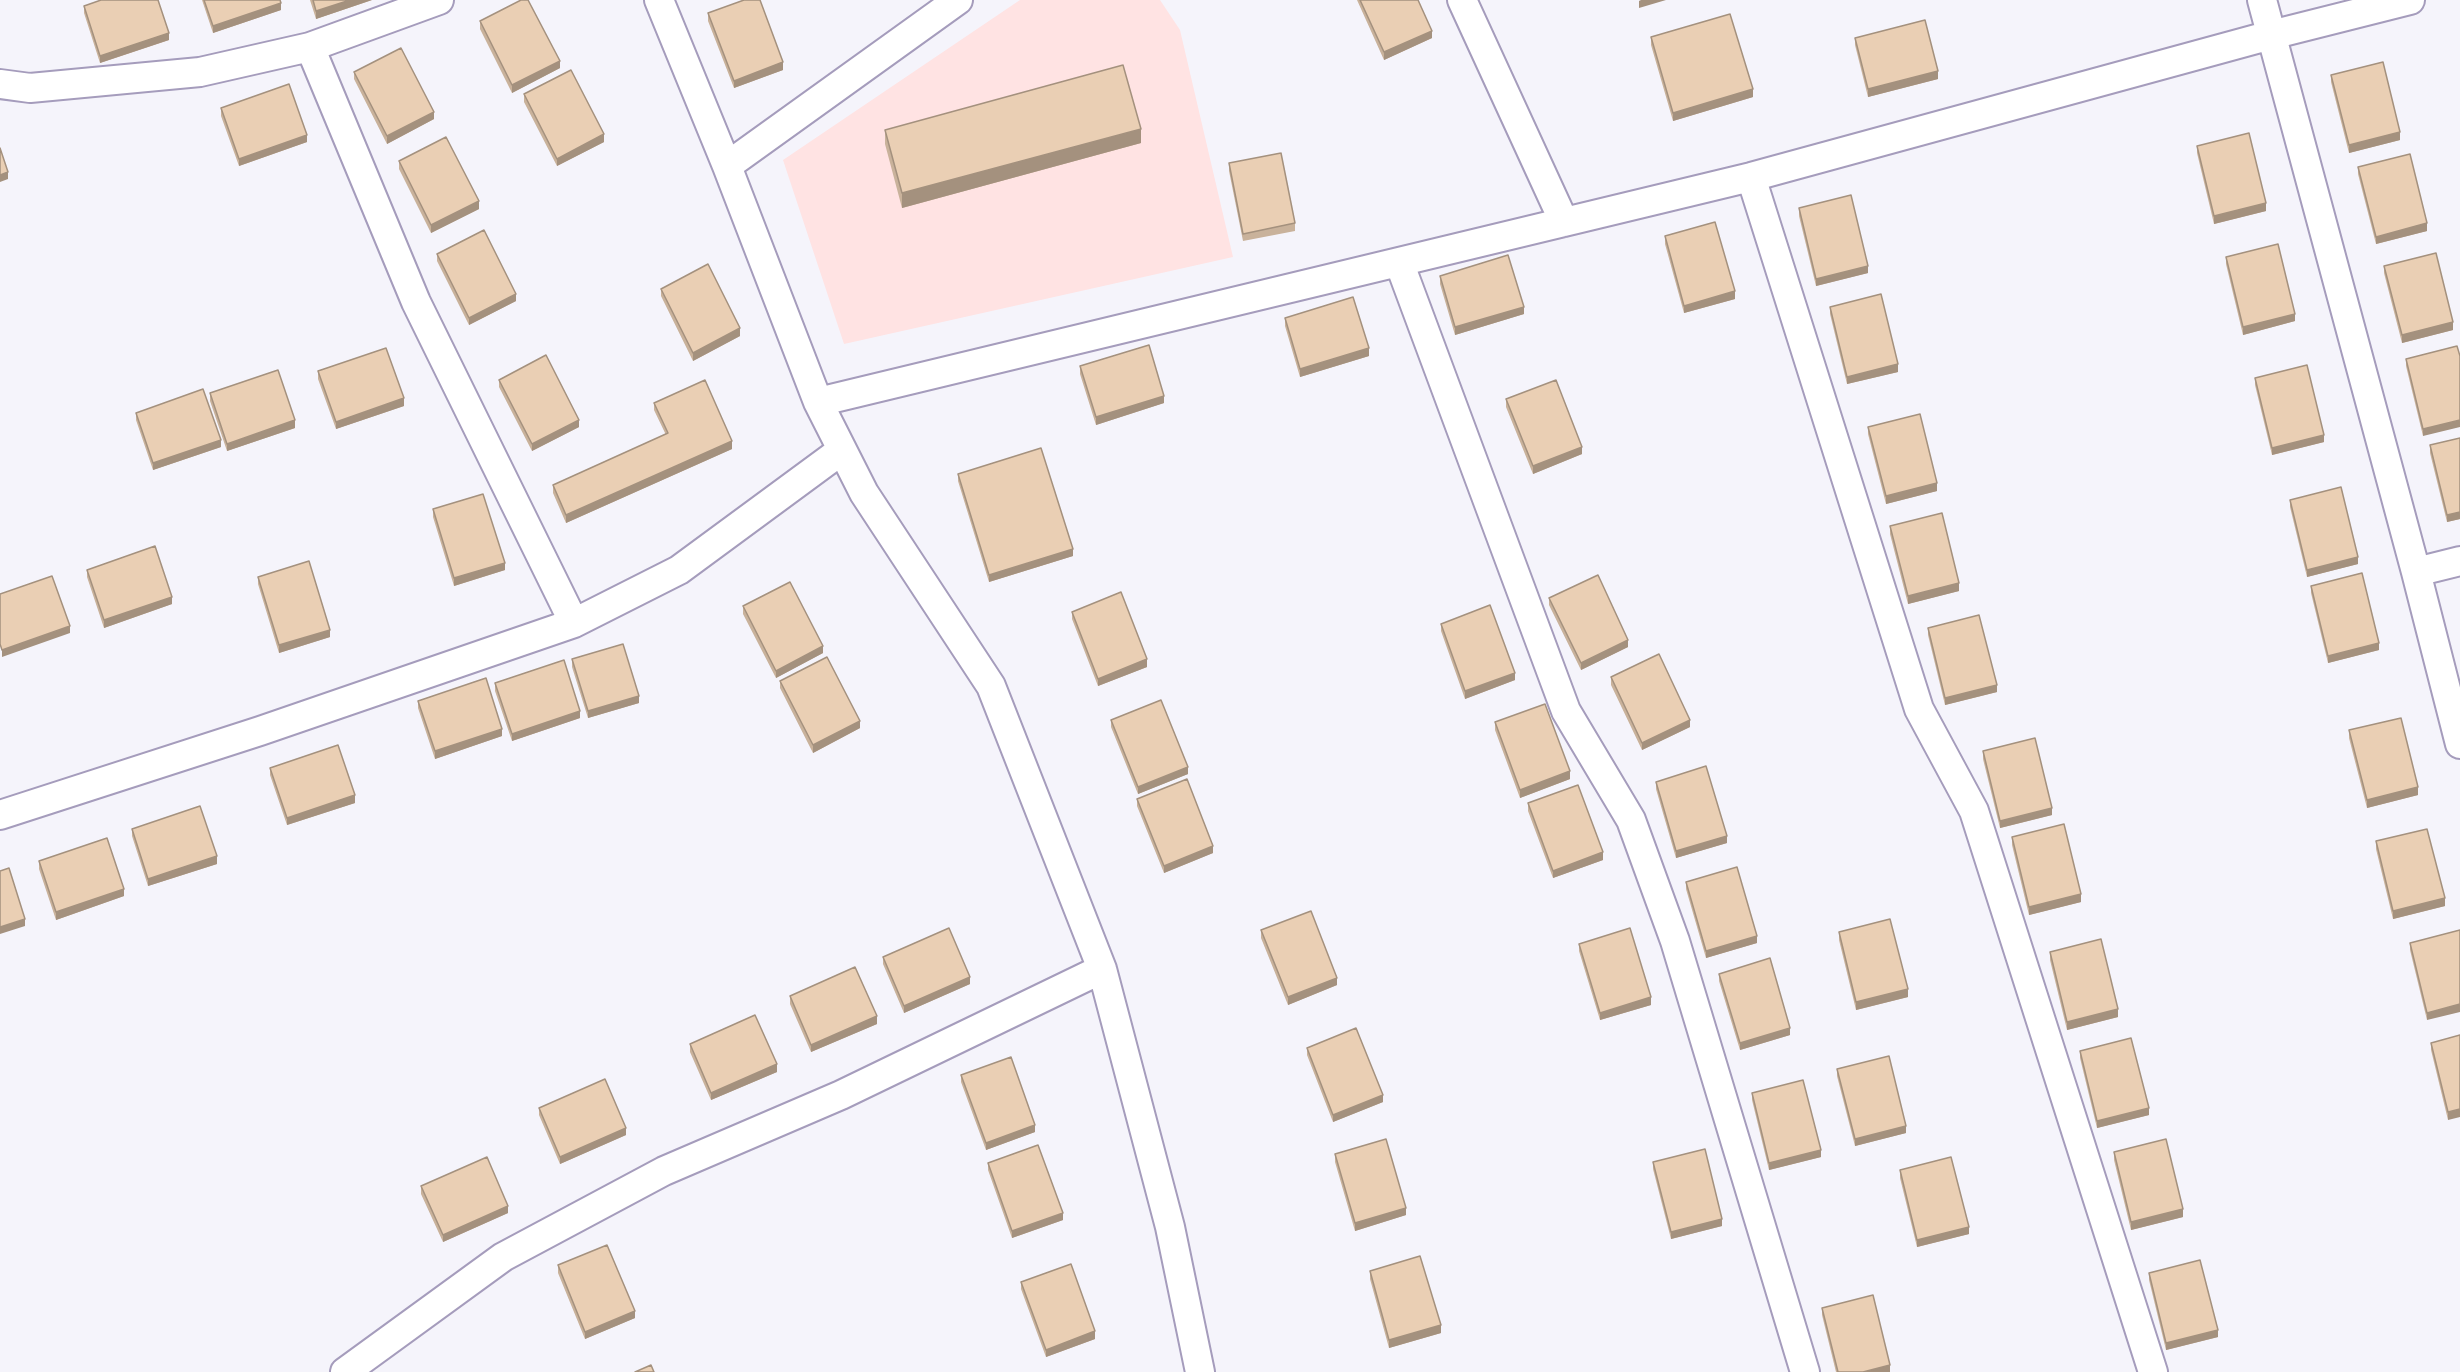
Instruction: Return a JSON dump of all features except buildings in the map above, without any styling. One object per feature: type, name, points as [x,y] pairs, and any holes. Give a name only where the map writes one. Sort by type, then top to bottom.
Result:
[{"type":"street","points":[[0,84],[30,88],[200,72],[310,47],[439,0]]},
{"type":"street","points":[[659,0],[727,166],[818,402],[864,493],[991,686],[1102,969],[1170,1227],[1200,1372]]},
{"type":"street","points":[[727,166],[958,0]]},
{"type":"street","points":[[1462,0],[1564,222]]},
{"type":"street","points":[[2262,0],[2460,744]]},
{"type":"street","points":[[818,402],[1750,177],[2271,35],[2410,0]]},
{"type":"street","points":[[310,47],[416,302],[573,623]]},
{"type":"street","points":[[1750,177],[1919,709],[1974,811],[2153,1372]]},
{"type":"street","points":[[1399,262],[1566,711],[1631,820],[1675,941],[1805,1372]]},
{"type":"street","points":[[0,815],[272,728],[573,623],[679,570],[842,450]]},
{"type":"street","points":[[2416,572],[2460,561]]},
{"type":"street","points":[[345,1372],[502,1257],[664,1171],[841,1095],[1102,969]]},
{"type":"shaded area","points":[[1020,0],[1160,0],[1180,30],[1233,257],[844,344],[783,160]]}]
